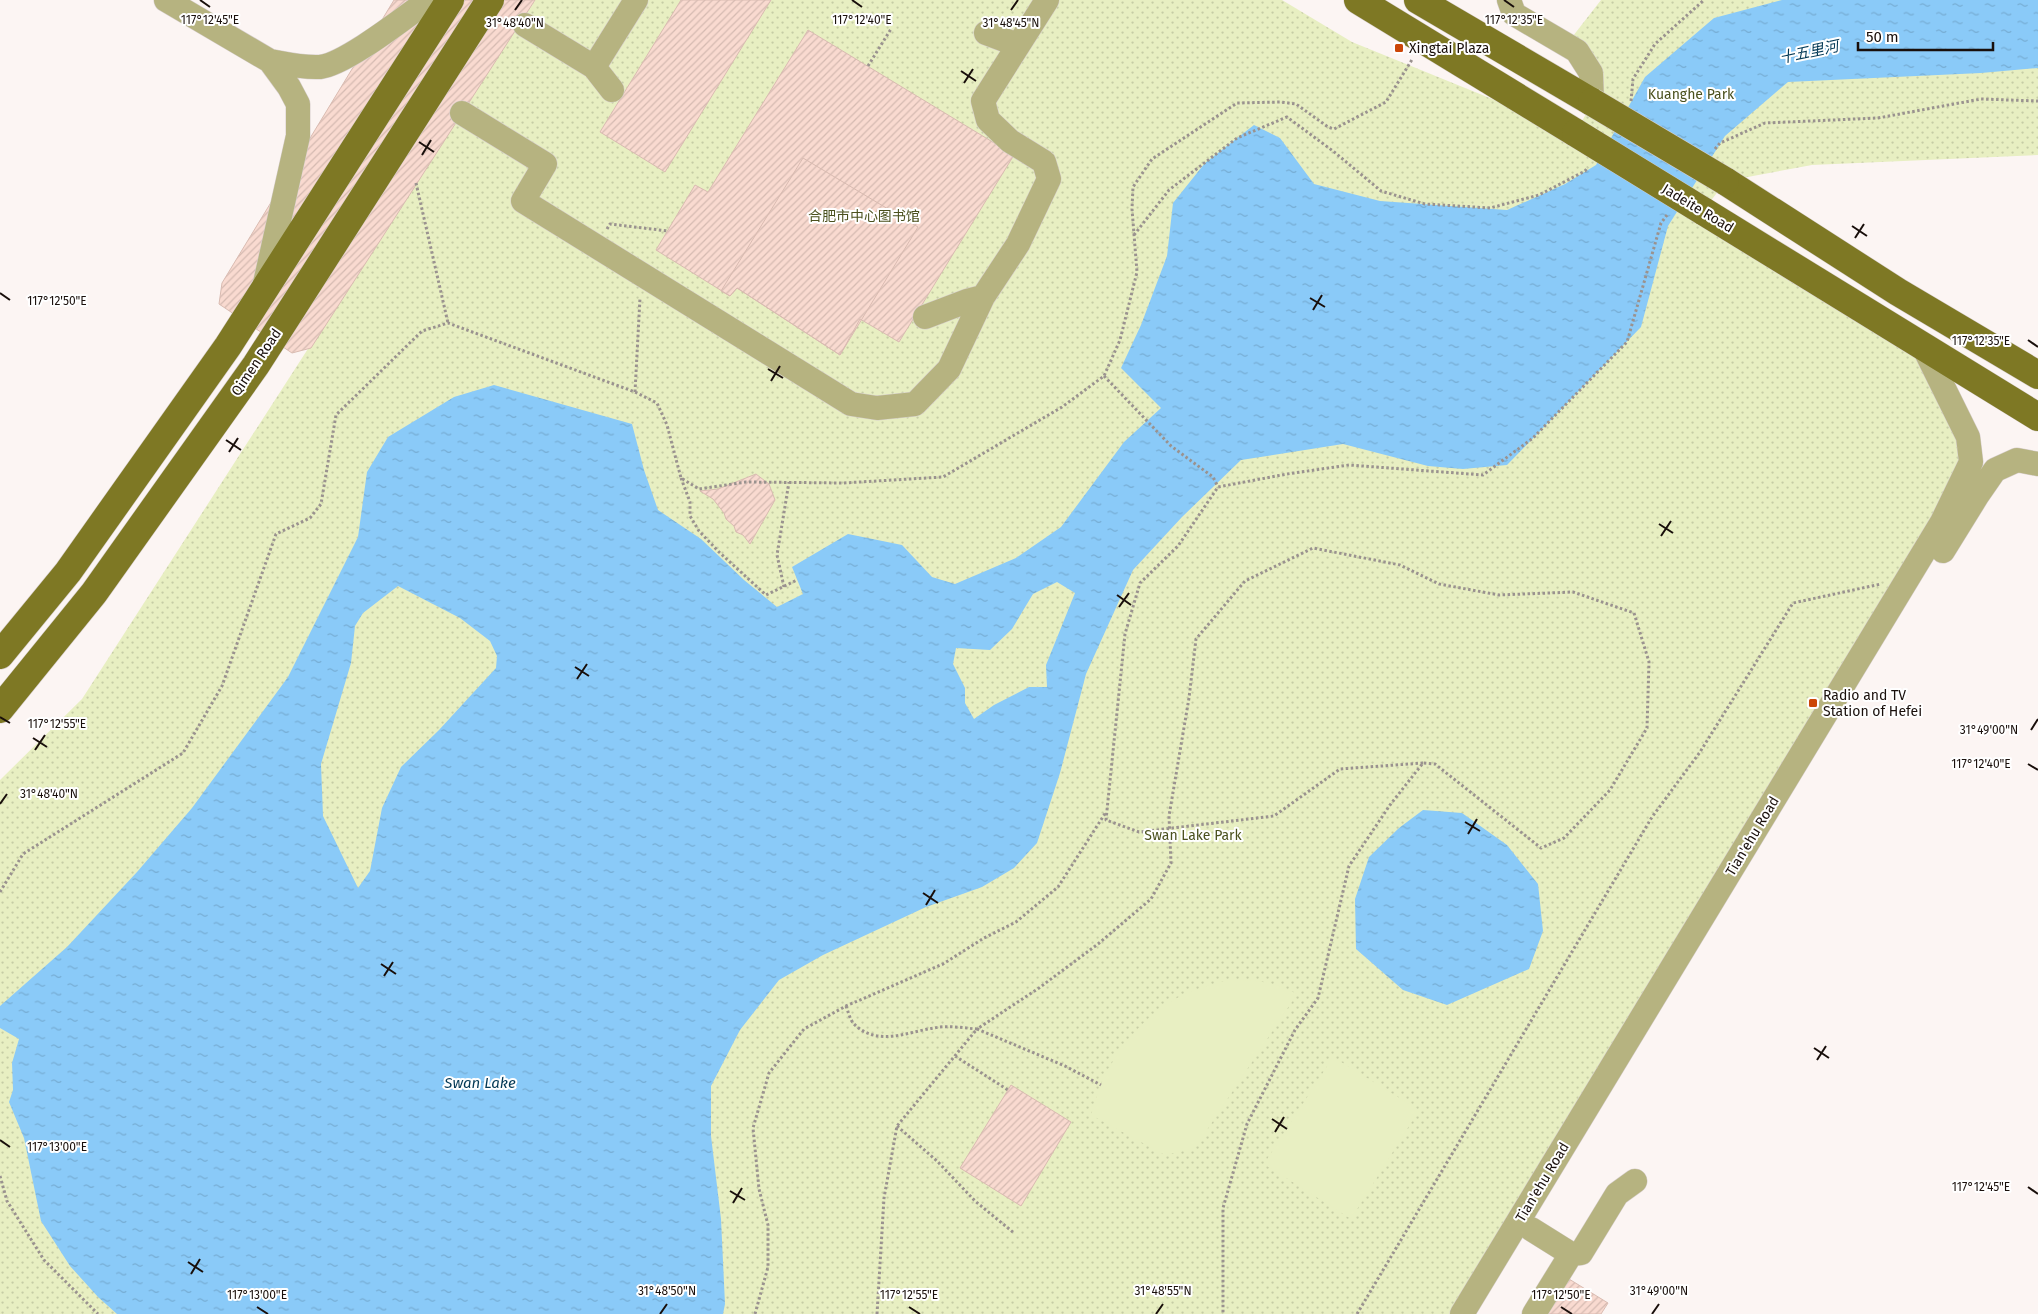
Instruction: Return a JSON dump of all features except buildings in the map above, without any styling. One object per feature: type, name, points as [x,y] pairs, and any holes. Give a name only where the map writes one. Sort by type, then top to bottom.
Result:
[{"type":"main road","points":[[0,656],[68,572],[228,346],[450,0]]},
{"type":"main road","name":"Qimen Road","points":[[0,709],[94,593],[256,365],[490,0]]},
{"type":"main road","name":"Jadeite Road","points":[[1358,0],[2038,417]]},
{"type":"main road","points":[[1418,0],[1726,181],[1898,292],[2038,375]]},
{"type":"street","points":[[166,0],[270,61],[301,67],[322,67],[350,55],[428,0]]},
{"type":"street","points":[[594,67],[636,0]]},
{"type":"street","points":[[462,113],[545,164],[523,201],[851,404],[876,408],[916,404],[949,369],[983,297],[1018,244],[1049,179],[1044,162],[1010,141],[988,120],[983,101],[1047,0]]},
{"type":"street","points":[[1492,0],[1511,7],[1577,51],[1591,73],[1592,102]]},
{"type":"street","points":[[525,25],[594,67],[612,90]]},
{"type":"street","points":[[986,33],[1018,46]]},
{"type":"street","points":[[263,292],[298,136],[298,104],[289,87],[270,61]]},
{"type":"street","points":[[925,317],[983,297]]},
{"type":"street","name":"Tian'ehu Road","points":[[1462,1314],[1942,522],[1971,462],[1968,437],[1923,346]]},
{"type":"street","name":"Tian'ehu Road","points":[[1477,1314],[1531,1229],[1977,496],[1995,470],[2017,460],[2038,464]]},
{"type":"street","points":[[1531,1229],[1571,1254],[1581,1252],[1617,1194],[1635,1181]]},
{"type":"street","points":[[1534,1314],[1571,1254]]},
{"type":"path","points":[[1631,102],[1632,79],[1655,44],[1704,0]]},
{"type":"path","points":[[868,66],[891,29]]},
{"type":"path","points":[[681,478],[699,489],[746,482],[843,483],[943,477],[1062,407],[1104,376],[1120,340],[1137,272],[1132,209],[1133,187],[1152,159],[1237,103],[1281,102],[1296,104],[1328,127],[1334,129],[1386,102],[1423,40]]},
{"type":"path","points":[[1714,151],[1720,143],[1765,123],[1878,118],[1981,99],[2038,101]]},
{"type":"path","points":[[1134,235],[1169,190],[1237,138],[1287,117],[1333,151],[1381,191],[1425,204],[1490,208],[1539,196],[1585,171],[1590,164]]},
{"type":"path","points":[[416,183],[448,324]]},
{"type":"path","points":[[877,1314],[884,1198],[896,1126],[976,1029],[1040,988],[1098,944],[1151,899],[1171,863],[1170,829],[1169,816],[1189,698],[1196,639],[1245,581],[1313,548],[1400,565],[1439,584],[1499,595],[1573,592],[1634,613],[1649,662],[1647,728],[1610,790],[1564,838],[1541,848],[1435,764],[1423,763],[1340,769],[1274,816],[1170,829],[1139,832],[1106,820],[1125,634],[1140,583],[1178,546],[1218,487],[1349,465],[1483,475],[1533,438],[1627,342],[1661,223],[1673,207]]},
{"type":"path","points":[[610,224],[668,231]]},
{"type":"path","points":[[635,392],[641,274]]},
{"type":"path","points":[[0,892],[23,854],[183,753],[222,686],[276,534],[310,518],[321,504],[336,416],[422,331],[448,324],[635,392],[657,403],[667,425],[681,478],[690,502],[690,516],[699,531],[766,595],[797,580]]},
{"type":"path","points":[[1104,376],[1171,446],[1213,477],[1218,487]]},
{"type":"path","points":[[784,587],[777,555],[789,482]]},
{"type":"path","points":[[1357,1314],[1652,817],[1700,752],[1793,603],[1908,578]]},
{"type":"path","points":[[1223,1314],[1223,1208],[1247,1124],[1295,1030],[1318,998],[1349,866],[1390,805],[1423,763]]},
{"type":"path","points":[[755,1314],[768,1266],[768,1225],[759,1189],[753,1128],[768,1073],[804,1029],[846,1006],[944,964],[984,938],[1016,922],[1058,887],[1107,811]]},
{"type":"path","points":[[846,1006],[853,1023],[865,1031],[886,1038],[936,1027],[976,1029],[1065,1066],[1101,1084]]},
{"type":"path","points":[[955,1056],[1008,1090]]},
{"type":"path","points":[[896,1126],[938,1161],[975,1202],[1014,1233]]},
{"type":"path","points":[[0,1176],[6,1201],[44,1260],[98,1314]]},
{"type":"green space","name":"Swan Lake Park","points":[[533,0],[1282,0],[1352,42],[1576,133],[1592,102],[1566,45],[1601,0],[2038,0],[2038,155],[1812,165],[1726,181],[1703,211],[1923,346],[1971,462],[1462,1314],[0,1314],[0,780],[82,699]]},
{"type":"green space","points":[[1228,980],[1264,982],[1280,986],[1297,994],[1195,1148],[1165,1155],[1091,1115],[1105,1075],[1127,1041],[1145,1022],[1166,1005],[1183,995]]},
{"type":"green space","points":[[1333,1057],[1419,1110],[1351,1219],[1264,1164]]},
{"type":"water","name":"Swan Lake","points":[[1782,0],[2038,0],[2038,68],[1981,73],[1788,82],[1725,136],[1668,226],[1641,327],[1507,465],[1463,469],[1428,466],[1343,444],[1241,460],[1182,517],[1133,570],[1086,674],[1060,773],[1037,843],[1014,868],[982,887],[926,907],[823,955],[779,980],[740,1030],[711,1086],[711,1136],[721,1219],[725,1304],[723,1314],[117,1314],[98,1297],[70,1266],[41,1221],[24,1138],[9,1102],[13,1090],[12,1063],[19,1039],[0,1028],[0,1006],[67,947],[137,872],[192,808],[288,677],[358,537],[367,472],[388,437],[454,397],[494,385],[632,424],[644,470],[658,510],[701,539],[744,580],[777,607],[803,594],[792,567],[848,534],[902,545],[932,577],[955,584],[1016,558],[1061,527],[1124,442],[1161,408],[1121,368],[1141,325],[1167,256],[1173,203],[1205,163],[1254,125],[1280,138],[1314,184],[1380,201],[1507,210],[1565,184],[1596,165],[1645,77],[1714,18]],"holes":[[[1057,582],[1075,593],[1046,665],[1047,687],[1029,687],[994,705],[974,719],[965,703],[965,688],[953,664],[956,648],[990,650],[1012,629],[1033,594]],[[398,586],[460,618],[490,641],[497,656],[496,668],[439,730],[401,767],[382,808],[370,871],[358,888],[323,816],[321,764],[351,663],[355,626],[363,613]]]},
{"type":"water","points":[[1423,810],[1462,813],[1507,845],[1538,884],[1543,931],[1529,969],[1447,1005],[1403,990],[1356,949],[1355,899],[1369,857],[1399,828]]},
{"type":"place","name":"Xingtai Plaza","points":[[1399,48]]},
{"type":"place","name":"Radio and TV Station of Hefei","points":[[1813,703]]},
{"type":"water label","name":"十五里河","points":[[1809,52]]},
{"type":"park label","name":"Kuanghe Park","points":[[1691,94]]},
{"type":"park label","name":"合肥市中心图书馆","points":[[864,216]]}]
